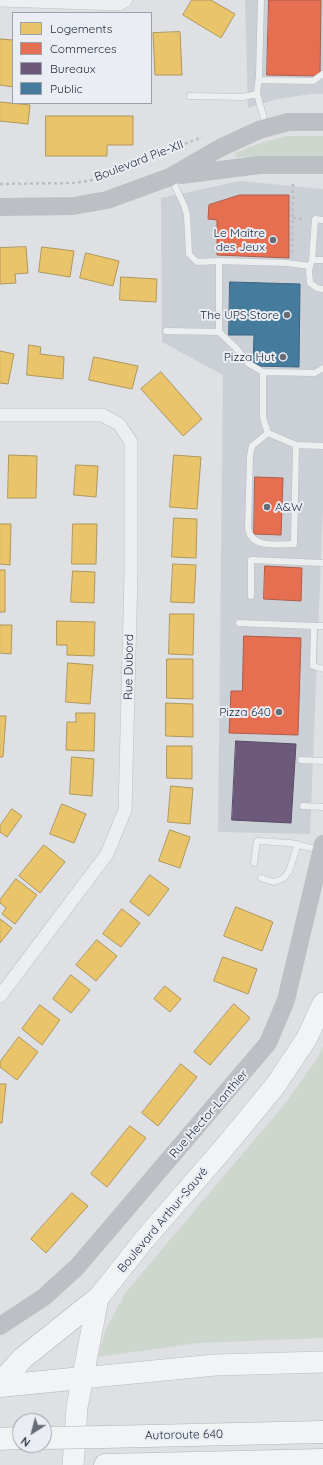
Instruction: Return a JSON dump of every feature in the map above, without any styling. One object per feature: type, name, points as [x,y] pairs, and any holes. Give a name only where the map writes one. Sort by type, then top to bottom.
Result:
[{"type":"highway","points":[[0,1384],[23,1358],[98,1298]]},
{"type":"highway","points":[[0,1384],[82,1378]]},
{"type":"highway","name":"Autoroute 640","points":[[52,1438],[323,1432]]},
{"type":"highway","points":[[0,1439],[12,1438]]},
{"type":"highway","points":[[105,1465],[323,1460]]},
{"type":"main road","name":"Boulevard Arthur-Sauvé","points":[[74,1465],[75,1425],[82,1378],[98,1298],[144,1240],[223,1149],[275,1086],[303,1044],[323,1003]]},
{"type":"main road","points":[[82,1378],[222,1364],[323,1362]]},
{"type":"street","points":[[0,0],[119,4],[126,0]]},
{"type":"street","name":"Boulevard Pie-XII","points":[[0,207],[73,206],[107,200],[170,177],[220,148],[267,128],[288,122],[323,122]]},
{"type":"street","name":"Boulevard Pie-XII","points":[[170,177],[259,165],[323,165]]},
{"type":"street","name":"Rue Dubord","points":[[0,415],[102,416],[119,424],[132,442],[131,575],[125,810],[107,854],[0,996]]},
{"type":"street","name":"Rue Hector-Lanthier","points":[[0,1326],[44,1298],[82,1262],[268,1043],[286,1000],[322,849]]},
{"type":"lane","points":[[261,0],[259,80],[257,94],[267,128]]},
{"type":"lane","points":[[259,80],[313,81],[323,74]]},
{"type":"lane","points":[[190,96],[243,97],[257,94]]},
{"type":"lane","points":[[170,177],[184,205],[187,215],[189,254],[197,262],[311,263],[323,260]]},
{"type":"lane","points":[[323,220],[315,219],[309,271],[310,282],[317,288],[323,289]]},
{"type":"lane","points":[[219,261],[219,332]]},
{"type":"lane","points":[[166,331],[219,332],[236,348],[249,364],[263,372],[315,373],[323,368]]},
{"type":"lane","points":[[263,372],[263,418],[268,433],[296,445],[323,446]]},
{"type":"lane","points":[[268,433],[255,442],[250,452],[248,532],[252,539],[258,543],[294,544],[296,445]]},
{"type":"lane","points":[[251,596],[251,560],[323,563]]},
{"type":"lane","points":[[239,623],[323,626]]},
{"type":"lane","points":[[314,626],[313,666],[323,669]]},
{"type":"lane","points":[[301,760],[323,760]]},
{"type":"lane","points":[[303,806],[323,807]]},
{"type":"lane","points":[[254,863],[257,841],[298,844],[322,849]]},
{"type":"lane","points":[[261,878],[277,882],[284,878],[289,871],[298,844]]},
{"type":"path","name":"Boulevard Pie-XII","points":[[0,184],[74,183],[93,180],[205,135]]},
{"type":"path","points":[[292,254],[293,175]]},
{"type":"shaded area","points":[[245,0],[323,0],[323,94],[311,94],[278,99],[248,108]]},
{"type":"shaded area","points":[[286,136],[323,136],[323,158],[236,157],[235,153],[264,142]]},
{"type":"shaded area","points":[[240,181],[323,189],[323,510],[310,834],[218,832],[223,375],[162,342],[161,198]]},
{"type":"shaded area","points":[[323,1046],[323,1338],[198,1343],[98,1357],[105,1331],[126,1292],[287,1101],[316,1060]]},
{"type":"building: Logements","points":[[192,0],[211,0],[235,14],[221,38],[183,15]]},
{"type":"building: Logements","points":[[180,32],[182,75],[155,75],[153,33]]},
{"type":"building: Logements","points":[[0,39],[12,40],[12,87],[0,85]]},
{"type":"building: Logements","points":[[0,102],[30,105],[28,124],[0,121]]},
{"type":"building: Logements","points":[[46,116],[133,116],[133,145],[107,145],[107,156],[46,156]]},
{"type":"building: Logements","points":[[26,247],[28,273],[15,274],[16,283],[0,284],[0,248]]},
{"type":"building: Logements","points":[[42,247],[74,251],[70,277],[39,272]]},
{"type":"building: Logements","points":[[86,253],[119,261],[113,286],[80,278]]},
{"type":"building: Logements","points":[[121,277],[157,279],[156,302],[120,300]]},
{"type":"building: Logements","points":[[29,345],[41,347],[40,354],[64,357],[63,379],[27,375]]},
{"type":"building: Logements","points":[[0,351],[14,354],[8,384],[0,383]]},
{"type":"building: Logements","points":[[94,357],[138,366],[132,389],[89,380]]},
{"type":"building: Logements","points":[[161,372],[202,419],[183,436],[141,389]]},
{"type":"building: Logements","points":[[9,455],[37,456],[36,498],[8,498]]},
{"type":"building: Logements","points":[[174,455],[201,457],[197,509],[170,507]]},
{"type":"building: Logements","points":[[76,465],[98,466],[96,497],[74,495]]},
{"type":"building: Logements","points":[[174,518],[197,519],[196,558],[172,557]]},
{"type":"building: Logements","points":[[0,524],[11,524],[10,565],[0,564]]},
{"type":"building: Logements","points":[[73,524],[97,524],[96,564],[72,564]]},
{"type":"building: Logements","points":[[173,564],[196,565],[194,603],[171,602]]},
{"type":"building: Logements","points":[[0,570],[5,570],[5,612],[0,612]]},
{"type":"building: Logements","points":[[73,571],[95,572],[94,603],[71,602]]},
{"type":"building: Logements","points":[[170,614],[194,614],[193,655],[169,654]]},
{"type":"building: Logements","points":[[57,621],[95,622],[94,656],[67,655],[67,645],[57,645]]},
{"type":"building: Logements","points":[[0,625],[12,625],[11,654],[0,653]]},
{"type":"building: Logements","points":[[167,659],[193,659],[193,699],[167,698]]},
{"type":"building: Logements","points":[[68,663],[93,665],[90,704],[66,702]]},
{"type":"building: Logements","points":[[166,703],[193,704],[193,737],[166,736]]},
{"type":"building: Logements","points":[[76,713],[95,713],[94,751],[66,750],[67,722],[76,722]]},
{"type":"building: Logements","points":[[0,716],[6,716],[3,757],[0,757]]},
{"type":"building: Logements","points":[[167,746],[192,746],[192,779],[167,778]]},
{"type":"building: Logements","points":[[72,757],[94,759],[92,796],[70,794]]},
{"type":"building: Logements","points":[[171,786],[193,788],[190,824],[168,822]]},
{"type":"building: Logements","points":[[62,804],[86,814],[74,843],[50,834]]},
{"type":"building: Logements","points":[[12,809],[22,816],[7,837],[0,832],[0,826]]},
{"type":"building: Logements","points":[[170,830],[190,837],[180,868],[159,861]]},
{"type":"building: Logements","points":[[44,845],[65,862],[40,893],[19,876]]},
{"type":"building: Logements","points":[[150,875],[169,889],[149,916],[130,902]]},
{"type":"building: Logements","points":[[16,879],[37,895],[15,924],[2,914],[6,908],[0,903],[0,900]]},
{"type":"building: Logements","points":[[236,907],[273,922],[262,951],[224,936]]},
{"type":"building: Logements","points":[[122,909],[140,923],[121,947],[103,934]]},
{"type":"building: Logements","points":[[0,919],[12,928],[0,943]]},
{"type":"building: Logements","points":[[97,940],[117,956],[96,981],[76,965]]},
{"type":"building: Logements","points":[[223,957],[257,969],[248,994],[214,981]]},
{"type":"building: Logements","points":[[71,975],[90,990],[71,1013],[53,999]]},
{"type":"building: Logements","points":[[165,986],[181,999],[170,1012],[154,999]]},
{"type":"building: Logements","points":[[234,1004],[250,1018],[210,1065],[194,1052]]},
{"type":"building: Logements","points":[[40,1005],[60,1020],[42,1045],[22,1029]]},
{"type":"building: Logements","points":[[19,1037],[38,1052],[17,1080],[0,1067],[0,1062]]},
{"type":"building: Logements","points":[[181,1064],[197,1077],[158,1126],[142,1113]]},
{"type":"building: Logements","points":[[0,1084],[6,1084],[2,1123],[0,1123]]},
{"type":"building: Logements","points":[[130,1126],[146,1138],[107,1187],[91,1174]]},
{"type":"building: Logements","points":[[72,1193],[88,1206],[46,1253],[31,1239]]},
{"type":"building: Commerces","points":[[269,0],[321,0],[320,76],[267,75]]},
{"type":"building: Commerces","points":[[240,195],[289,195],[289,258],[217,255],[217,220],[208,219],[209,205]]},
{"type":"building: Commerces","points":[[255,477],[283,478],[281,535],[254,534]]},
{"type":"building: Commerces","points":[[265,566],[302,568],[301,601],[264,599]]},
{"type":"building: Commerces","points":[[244,636],[301,638],[298,735],[229,733],[231,691],[242,691]]},
{"type":"building: Bureaux","points":[[236,741],[296,744],[291,823],[232,820]]},
{"type":"building: Public","points":[[230,282],[300,284],[299,367],[253,366],[254,335],[229,335]]},
{"type":"place","name":"Le Maître des Jeux","points":[[273,240]]},
{"type":"place","name":"The UPS Store","points":[[287,315]]},
{"type":"place","name":"Pizza Hut","points":[[283,357]]},
{"type":"place","name":"A&W","points":[[267,507]]},
{"type":"place","name":"Pizza 640","points":[[279,712]]}]
